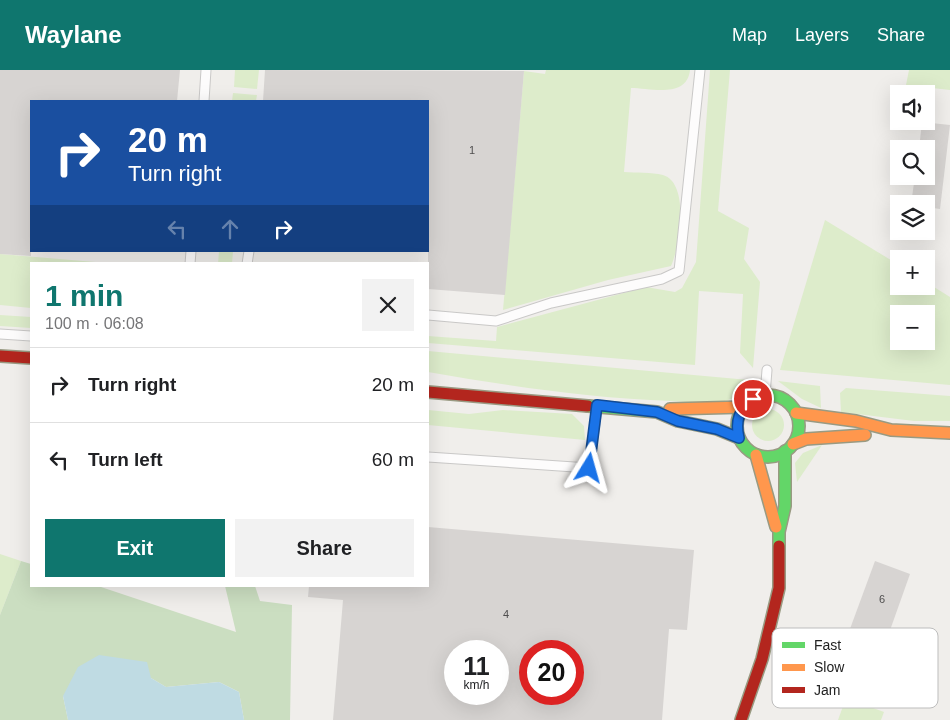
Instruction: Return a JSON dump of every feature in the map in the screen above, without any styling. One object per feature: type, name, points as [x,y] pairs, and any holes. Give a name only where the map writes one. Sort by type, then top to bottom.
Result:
[{"type":"street","points":[[0,356],[30,358]]},
{"type":"street","points":[[429,392],[597,405],[657,412],[678,421],[717,429],[739,438],[749,451],[756,455],[768,457],[806,439],[855,437],[891,430]]},
{"type":"street","points":[[739,438],[737,422],[744,407],[753,399],[764,395],[783,399],[796,413],[799,429],[789,448],[785,506],[779,532],[779,588],[774,615],[741,720]]},
{"type":"street","points":[[657,412],[680,406],[730,409],[744,407]]},
{"type":"street","points":[[796,413],[856,421],[891,430],[950,433]]},
{"type":"street","points":[[756,455],[762,473],[768,509],[779,532]]},
{"type":"lane","points":[[204,100],[206,70]]},
{"type":"lane","points":[[429,315],[496,321],[551,303],[662,279],[679,271],[700,70]]},
{"type":"lane","points":[[0,334],[30,336]]},
{"type":"lane","points":[[764,395],[767,370]]},
{"type":"lane","points":[[429,457],[589,468],[597,405]]},
{"type":"green space","points":[[235,70],[259,70],[257,89],[234,87]]},
{"type":"green space","points":[[546,70],[690,70],[687,79],[682,85],[675,88],[657,90],[631,88],[624,172],[658,174],[671,180],[677,190],[680,202],[680,231],[671,266],[608,280],[503,310],[524,71],[545,74]]},
{"type":"green space","points":[[710,70],[730,70],[718,211],[749,228],[744,259],[760,282],[753,368],[740,353],[743,294],[699,291],[695,365],[429,343],[429,336],[496,341],[497,327],[646,287],[675,292],[682,288],[696,262]]},
{"type":"green space","points":[[909,70],[950,70],[950,90],[935,88],[935,85],[906,85]]},
{"type":"green space","points":[[233,93],[257,95],[256,100],[232,100]]},
{"type":"green space","points":[[825,220],[890,260],[890,295],[935,295],[935,288],[950,297],[950,385],[780,370]]},
{"type":"green space","points":[[219,252],[233,252],[232,262],[218,262]]},
{"type":"green space","points":[[0,254],[95,262],[30,262],[30,308],[0,305]]},
{"type":"green space","points":[[0,315],[30,317],[30,328],[0,326]]},
{"type":"green space","points":[[429,351],[749,380],[744,389],[731,399],[709,403],[610,397],[518,387],[429,372]]},
{"type":"green space","points":[[778,381],[820,386],[821,408],[802,399]]},
{"type":"green space","points":[[846,388],[950,396],[950,421],[914,421],[841,412],[840,393]]},
{"type":"green space","points":[[768,409],[774,410],[779,414],[783,419],[783,431],[779,436],[774,440],[768,441],[762,440],[757,436],[753,431],[752,425],[753,419],[757,414],[762,410]]},
{"type":"green space","points":[[429,410],[469,414],[503,410],[572,414],[584,426],[585,440],[429,425]]},
{"type":"green space","points":[[822,445],[797,482],[795,463],[803,453]]},
{"type":"green space","points":[[0,554],[21,561],[0,615]]},
{"type":"green space","points":[[21,561],[30,564],[30,587],[101,587],[236,632],[225,587],[255,587],[260,601],[292,605],[290,720],[244,720],[239,692],[219,682],[166,687],[151,678],[63,696],[68,720],[0,720],[0,615]]},
{"type":"green space","points":[[842,708],[873,708],[884,712],[881,720],[838,720]]},
{"type":"water","points":[[99,655],[147,662],[151,678],[166,687],[219,682],[239,692],[244,720],[68,720],[63,696],[78,667]]},
{"type":"building","points":[[0,70],[180,70],[177,100],[30,100],[31,256],[0,254]]},
{"type":"building","points":[[265,70],[524,71],[505,295],[429,289],[429,100],[263,100]]},
{"type":"building","points":[[935,123],[950,125],[940,209],[935,208],[935,195],[912,195],[914,185],[935,185],[935,140],[920,140],[921,130],[935,130]]},
{"type":"building","points":[[429,527],[694,550],[687,630],[669,629],[662,720],[333,720],[343,600],[308,597],[309,587],[429,587]]},
{"type":"building","points":[[875,561],[910,574],[891,628],[850,628]]},
{"type":"traffic: fast","points":[[768,395],[785,400],[790,404],[794,409],[799,426],[794,443],[790,448],[785,452],[768,457],[751,452],[746,448],[742,443],[737,426],[742,409],[746,404],[751,400],[768,395]]},
{"type":"traffic: fast","points":[[588,406],[657,412],[678,421],[717,429],[739,438]]},
{"type":"traffic: fast","points":[[779,546],[779,532],[785,506],[785,451]]},
{"type":"traffic: slow","points":[[670,409],[744,407]]},
{"type":"traffic: slow","points":[[796,413],[856,421],[891,430],[950,433]]},
{"type":"traffic: slow","points":[[793,444],[806,439],[865,435]]},
{"type":"traffic: slow","points":[[756,455],[776,527]]},
{"type":"traffic: jam","points":[[0,356],[30,358]]},
{"type":"traffic: jam","points":[[429,392],[588,406]]},
{"type":"traffic: jam","points":[[741,720],[762,659],[779,588],[779,546]]},
{"type":"route","points":[[589,468],[597,405],[657,412],[678,421],[717,429],[739,438],[737,430],[739,414],[748,402],[753,399]]}]
